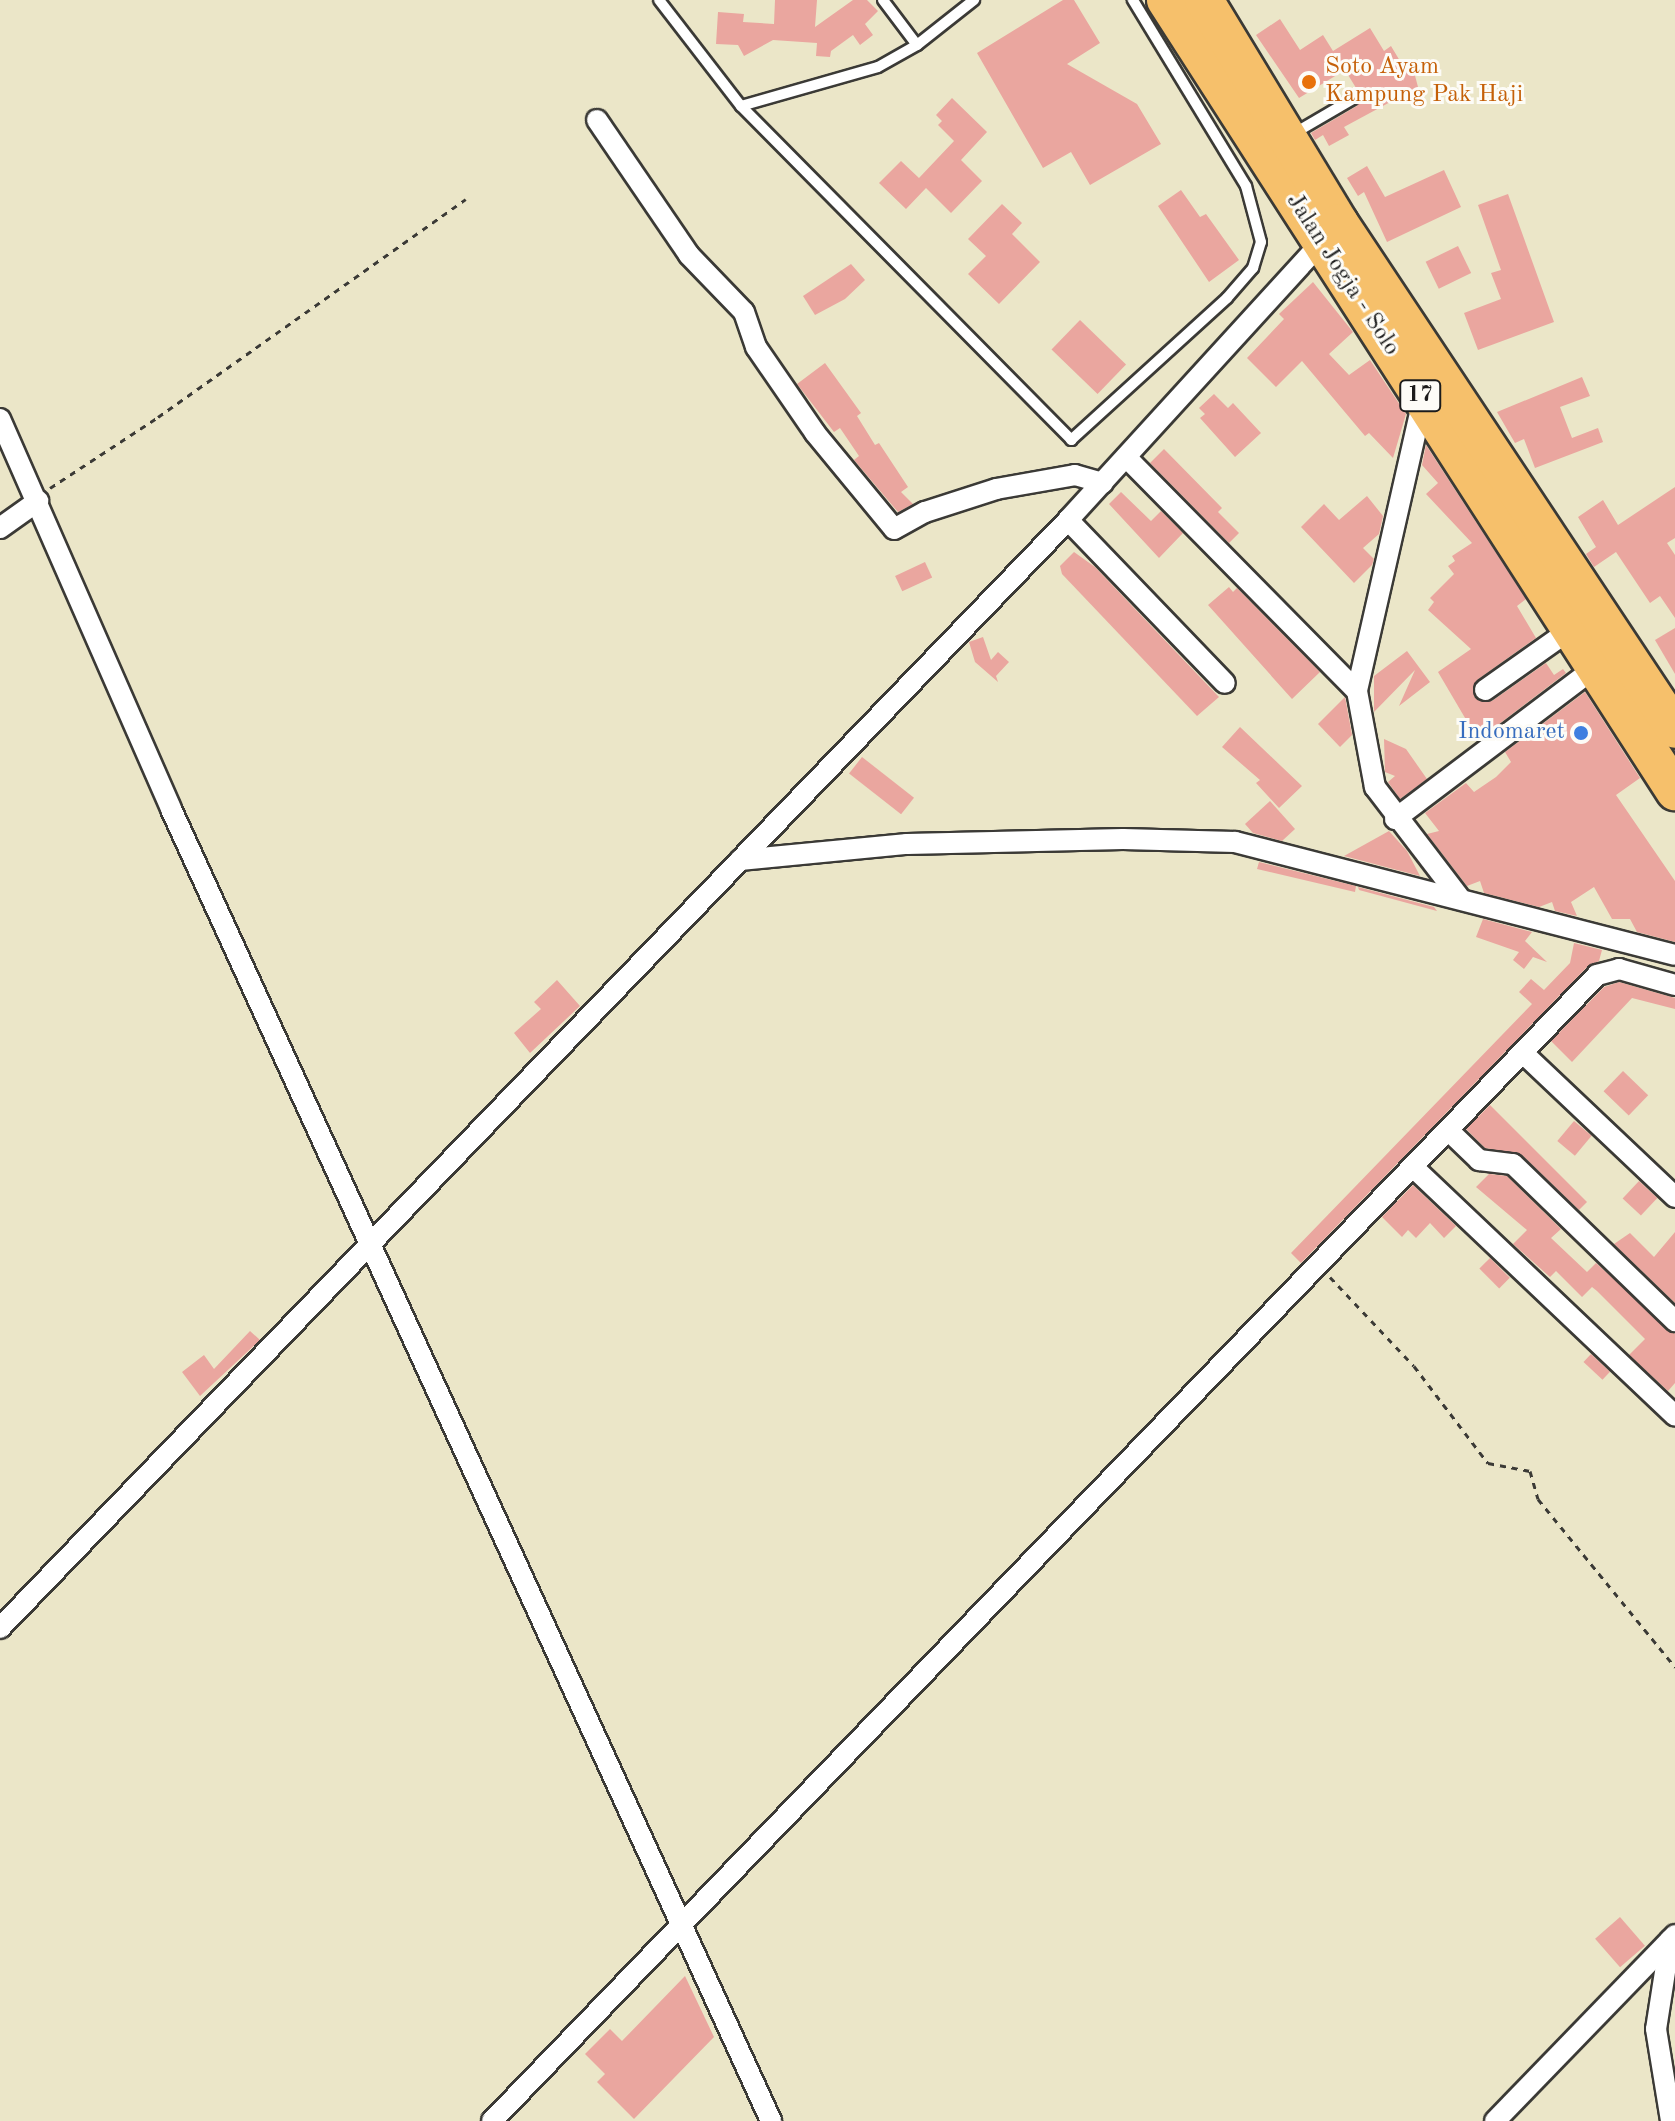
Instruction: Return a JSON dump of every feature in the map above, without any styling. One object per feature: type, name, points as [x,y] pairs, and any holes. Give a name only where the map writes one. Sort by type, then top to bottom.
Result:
[{"type":"highway","name":"Jalan Jogja - Solo","points":[[1166,0],[1669,709]]},
{"type":"highway","name":"Jalan Jogja - Solo","points":[[1204,0],[1287,138],[1330,232],[1423,400],[1675,791]]},
{"type":"street","points":[[597,120],[689,255],[744,312],[756,347],[815,433],[894,529],[925,512],[996,489],[1075,475],[1103,483]]},
{"type":"street","points":[[0,1628],[1068,520],[1330,232]]},
{"type":"street","points":[[1423,400],[1357,691],[1375,787],[1395,819],[1459,897]]},
{"type":"street","points":[[0,419],[171,809],[771,2121]]},
{"type":"street","points":[[1126,457],[1357,691]]},
{"type":"street","points":[[0,528],[37,499]]},
{"type":"street","points":[[1068,520],[1225,683]]},
{"type":"street","points":[[1485,690],[1571,629]]},
{"type":"street","points":[[1395,819],[1596,667]]},
{"type":"street","points":[[740,860],[907,844],[1123,839],[1235,842],[1619,937],[1675,955]]},
{"type":"street","points":[[492,2121],[680,1923],[1608,968],[1619,937]]},
{"type":"street","points":[[1608,968],[1675,985]]},
{"type":"street","points":[[1524,1054],[1675,1197]]},
{"type":"street","points":[[1449,1131],[1479,1160],[1513,1164],[1675,1321]]},
{"type":"street","points":[[1413,1167],[1675,1416]]},
{"type":"street","points":[[1495,2121],[1673,1937]]},
{"type":"street","points":[[1671,2121],[1656,2029],[1673,1937]]},
{"type":"lane","points":[[659,0],[741,106],[1071,440],[1227,298],[1253,268],[1261,242],[1246,186],[1133,0]]},
{"type":"lane","points":[[883,0],[917,45]]},
{"type":"lane","points":[[741,106],[823,87],[878,67],[917,45],[974,0]]},
{"type":"lane","points":[[1287,138],[1353,99]]},
{"type":"path","points":[[37,499],[466,199]]},
{"type":"path","points":[[1318,1265],[1414,1366],[1488,1463],[1530,1471],[1538,1499],[1675,1667]]},
{"type":"building","points":[[775,0],[817,0],[815,27],[853,0],[867,0],[878,11],[865,24],[873,35],[860,45],[853,35],[831,51],[830,57],[816,56],[817,43],[773,40],[744,56],[738,45],[716,44],[718,12],[744,14],[743,22],[774,24]]},
{"type":"building","points":[[1063,0],[1074,0],[1100,43],[1067,64],[1137,104],[1161,144],[1090,185],[1071,152],[1043,168],[977,53]]},
{"type":"building","points":[[1280,19],[1300,50],[1323,35],[1333,51],[1370,28],[1384,51],[1391,46],[1406,71],[1413,68],[1418,87],[1344,127],[1349,135],[1329,146],[1323,135],[1315,140],[1311,133],[1357,106],[1361,96],[1345,70],[1299,98],[1256,35]]},
{"type":"building","points":[[952,98],[987,132],[961,160],[982,181],[951,213],[926,188],[906,209],[879,183],[901,161],[919,178],[954,141],[938,125],[942,121],[936,115]]},
{"type":"building","points":[[1367,166],[1385,197],[1444,170],[1461,207],[1387,242],[1364,192],[1358,196],[1347,178]]},
{"type":"building","points":[[1181,190],[1200,217],[1206,214],[1239,260],[1209,282],[1158,206]]},
{"type":"building","points":[[1508,194],[1554,322],[1478,350],[1464,313],[1501,299],[1491,273],[1501,270],[1478,205]]},
{"type":"building","points":[[1002,204],[1022,223],[1012,234],[1040,262],[999,304],[968,274],[986,256],[968,239]]},
{"type":"building","points":[[1458,246],[1471,273],[1439,289],[1426,262]]},
{"type":"building","points":[[851,264],[865,280],[845,299],[815,315],[803,296]]},
{"type":"building","points":[[1313,282],[1353,332],[1329,354],[1349,375],[1370,360],[1406,414],[1393,458],[1369,433],[1365,436],[1302,361],[1276,387],[1247,358],[1284,319],[1279,314]]},
{"type":"building","points":[[1080,320],[1126,364],[1098,394],[1052,349]]},
{"type":"building","points":[[825,363],[861,413],[857,416],[875,445],[879,443],[908,487],[901,492],[913,504],[898,512],[854,460],[859,456],[840,428],[834,432],[797,384]]},
{"type":"building","points":[[1582,377],[1590,396],[1560,407],[1572,438],[1598,428],[1603,442],[1535,468],[1524,439],[1515,443],[1497,412]]},
{"type":"building","points":[[1214,394],[1228,408],[1233,403],[1261,433],[1235,457],[1200,418],[1205,414],[1199,408]]},
{"type":"building","points":[[1426,445],[1526,599],[1517,606],[1536,638],[1477,680],[1474,697],[1492,701],[1546,663],[1554,675],[1563,669],[1566,673],[1478,740],[1438,672],[1471,649],[1428,610],[1434,602],[1430,598],[1454,574],[1448,566],[1455,561],[1452,556],[1472,543],[1426,494],[1438,483],[1422,465]]},
{"type":"building","points":[[1164,449],[1222,508],[1218,512],[1239,533],[1229,543],[1150,463]]},
{"type":"building","points":[[1675,487],[1675,538],[1667,543],[1675,555],[1675,618],[1660,596],[1650,603],[1616,552],[1594,567],[1586,554],[1596,547],[1578,517],[1603,500],[1618,525]]},
{"type":"building","points":[[1121,492],[1151,521],[1161,511],[1183,533],[1159,558],[1109,504]]},
{"type":"building","points":[[1367,496],[1383,516],[1379,534],[1363,548],[1374,559],[1372,565],[1354,583],[1301,527],[1324,504],[1339,520]]},
{"type":"building","points":[[1074,552],[1095,567],[1219,697],[1197,716],[1062,574],[1060,566]]},
{"type":"building","points":[[925,562],[932,577],[902,591],[895,576]]},
{"type":"building","points":[[1229,587],[1233,592],[1237,588],[1320,672],[1292,699],[1208,605]]},
{"type":"building","points":[[1675,628],[1675,674],[1655,640]]},
{"type":"building","points":[[983,637],[991,660],[998,652],[1009,662],[996,676],[998,682],[975,662],[969,642]]},
{"type":"building","points":[[1407,651],[1430,682],[1399,706],[1415,670],[1374,712],[1374,676]]},
{"type":"building","points":[[1585,692],[1640,778],[1616,795],[1675,881],[1675,942],[1637,932],[1630,919],[1612,919],[1594,887],[1571,902],[1577,916],[1555,911],[1552,902],[1539,907],[1484,893],[1480,881],[1467,886],[1427,834],[1439,831],[1425,813],[1466,783],[1474,792],[1496,777],[1511,762],[1505,752]]},
{"type":"building","points":[[1345,697],[1352,735],[1340,747],[1318,724]]},
{"type":"building","points":[[1240,727],[1302,786],[1279,808],[1256,783],[1260,780],[1222,747]]},
{"type":"building","points":[[1384,739],[1406,749],[1427,779],[1400,799],[1388,782],[1395,776],[1385,772]]},
{"type":"building","points":[[862,757],[914,798],[901,814],[849,774]]},
{"type":"building","points":[[1270,801],[1295,829],[1282,841],[1253,833],[1245,824]]},
{"type":"building","points":[[1389,831],[1407,851],[1420,876],[1344,856]]},
{"type":"building","points":[[1259,862],[1356,886],[1355,892],[1257,869]]},
{"type":"building","points":[[1358,887],[1434,907],[1437,911],[1359,890]]},
{"type":"building","points":[[1483,919],[1532,932],[1525,941],[1547,962],[1533,957],[1524,969],[1513,960],[1519,952],[1476,937]]},
{"type":"building","points":[[1574,943],[1602,950],[1599,961],[1588,966],[1301,1263],[1291,1253],[1532,1004],[1519,992],[1531,979],[1544,990],[1570,963]]},
{"type":"building","points":[[557,980],[580,1006],[530,1053],[514,1033],[541,1009],[534,1002]]},
{"type":"building","points":[[1619,982],[1675,998],[1675,1009],[1632,998],[1572,1062],[1551,1041],[1604,987]]},
{"type":"building","points":[[1623,1071],[1648,1095],[1629,1115],[1604,1091]]},
{"type":"building","points":[[1490,1105],[1587,1202],[1579,1210],[1522,1155],[1485,1148],[1466,1129]]},
{"type":"building","points":[[1574,1121],[1592,1136],[1575,1156],[1557,1141]]},
{"type":"building","points":[[1489,1174],[1507,1176],[1561,1229],[1551,1238],[1587,1272],[1596,1263],[1675,1334],[1675,1383],[1668,1391],[1629,1355],[1645,1339],[1597,1291],[1592,1287],[1582,1297],[1556,1271],[1550,1277],[1513,1244],[1527,1230],[1476,1187]]},
{"type":"building","points":[[1639,1181],[1657,1198],[1641,1216],[1623,1199]]},
{"type":"building","points":[[1413,1185],[1456,1226],[1444,1238],[1430,1223],[1416,1238],[1408,1230],[1402,1237],[1382,1217]]},
{"type":"building","points":[[1675,1232],[1675,1303],[1614,1244],[1630,1233],[1654,1257]]},
{"type":"building","points":[[1490,1258],[1510,1278],[1499,1288],[1479,1269]]},
{"type":"building","points":[[250,1331],[260,1340],[200,1396],[182,1372],[204,1355],[214,1369]]},
{"type":"building","points":[[1591,1354],[1610,1372],[1603,1380],[1583,1362]]},
{"type":"building","points":[[1620,1917],[1645,1946],[1620,1967],[1595,1939]]},
{"type":"building","points":[[685,1976],[714,2037],[634,2119],[597,2082],[605,2074],[585,2054],[610,2029],[622,2041]]},
{"type":"place","name":"Soto Ayam Kampung Pak Haji","points":[[1309,82]]},
{"type":"place","name":"Indomaret","points":[[1581,733]]}]
